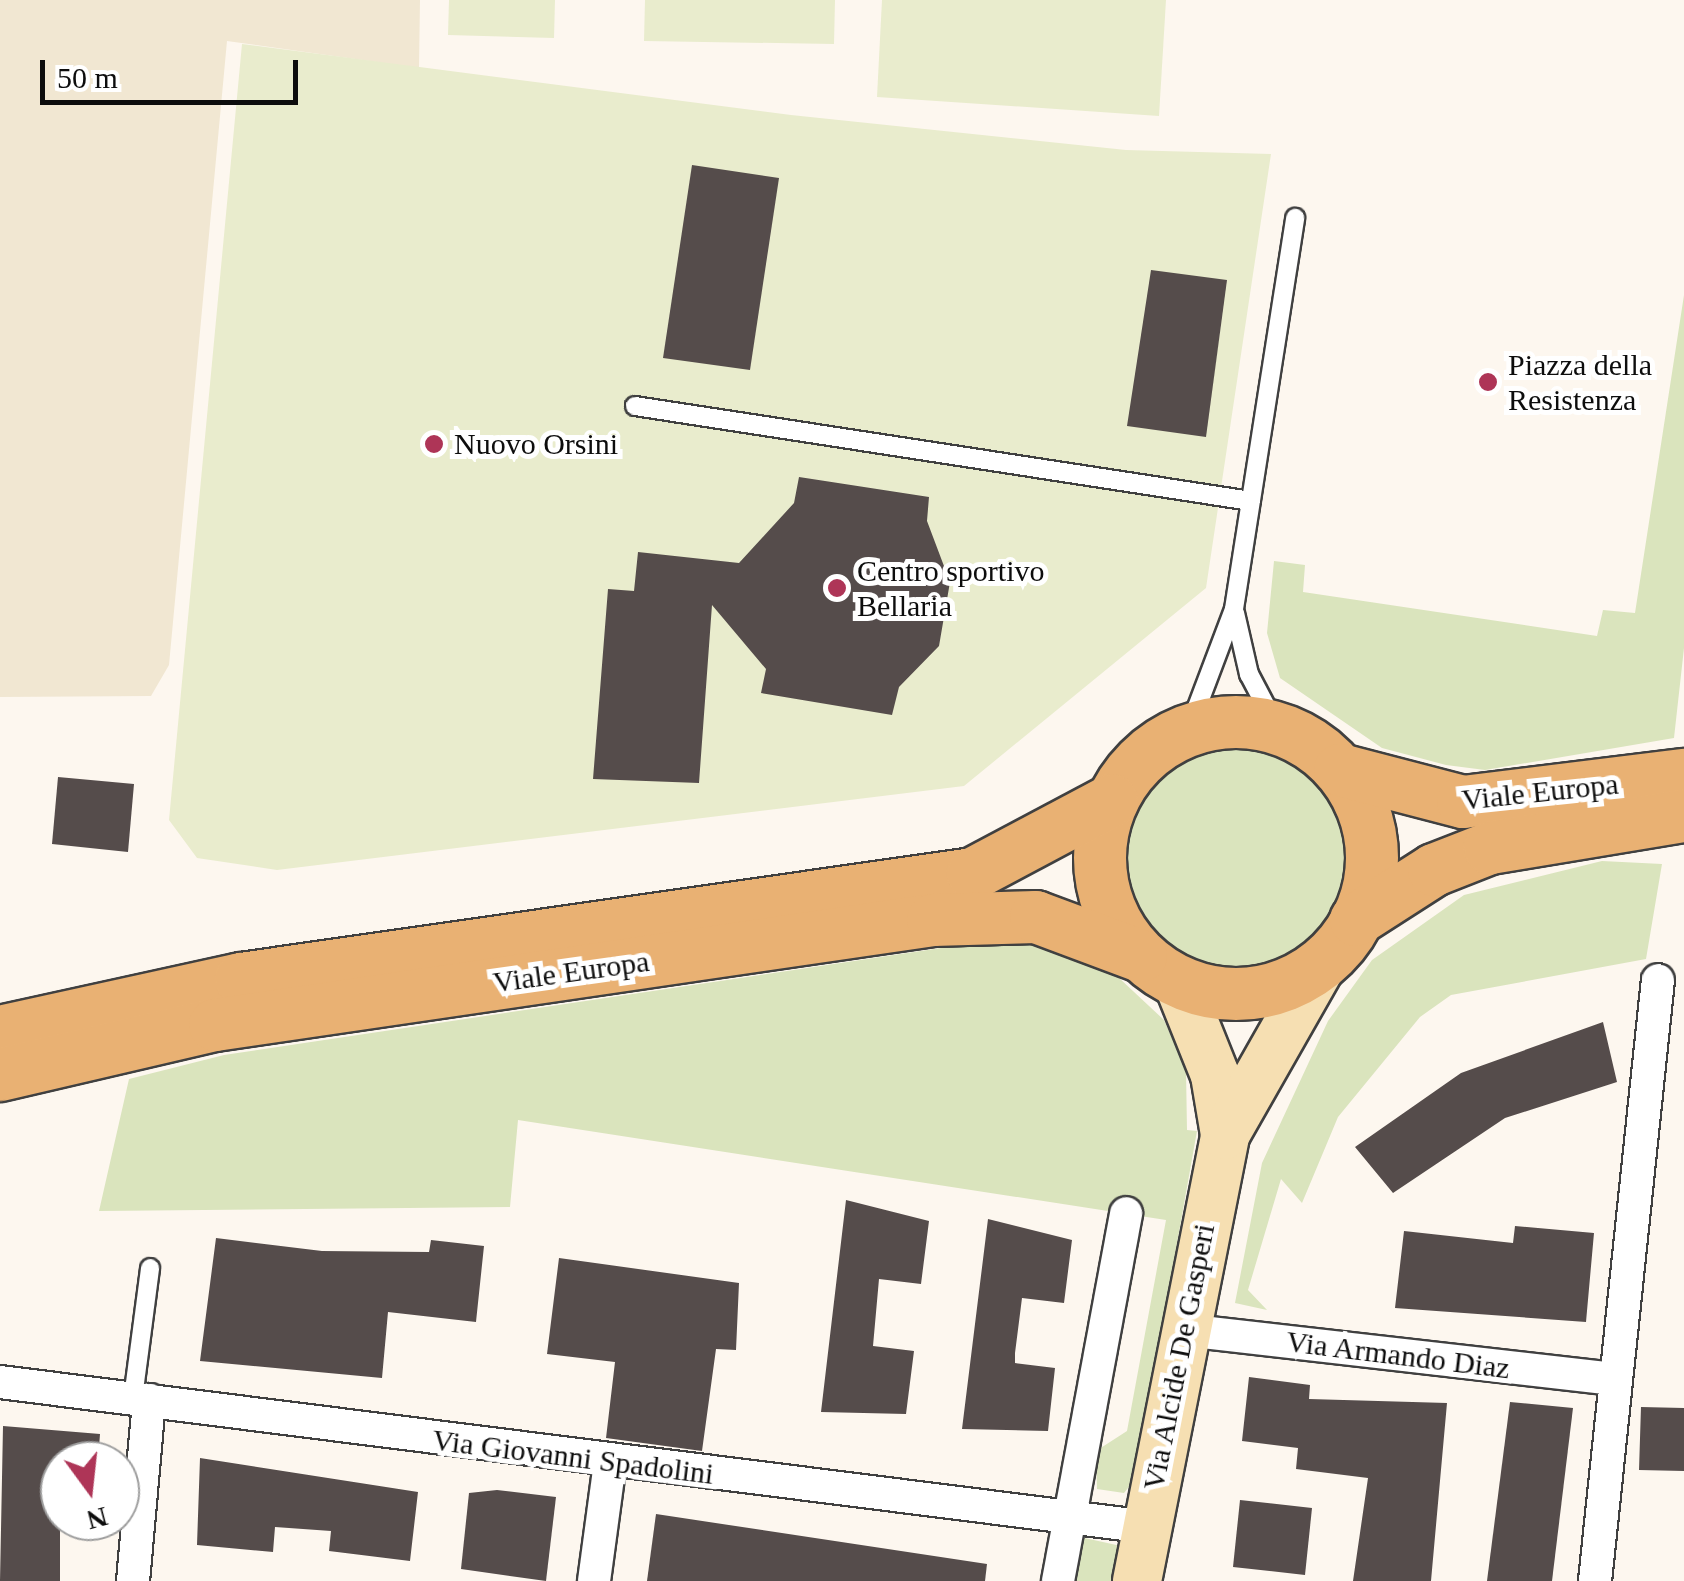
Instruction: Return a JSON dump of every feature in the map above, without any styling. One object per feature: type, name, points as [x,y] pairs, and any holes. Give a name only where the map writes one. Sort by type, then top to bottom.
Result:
[{"type":"main road","name":"Viale Europa","points":[[0,1032],[241,979],[972,874],[1112,800],[1150,752],[1188,731],[1232,722],[1278,729],[1340,770],[1463,802],[1684,775]]},
{"type":"main road","name":"Viale Europa","points":[[1340,770],[1371,843],[1356,920]]},
{"type":"main road","points":[[1112,800],[1102,884],[1159,968]]},
{"type":"main road","name":"Viale Europa","points":[[0,1075],[215,1025],[933,920],[1036,918],[1159,968],[1253,992],[1324,961],[1356,920],[1434,870],[1490,848],[1684,816]]},
{"type":"street","name":"Via Alcide De Gasperi","points":[[1137,1581],[1225,1134],[1324,961]]},
{"type":"street","name":"Via Alcide De Gasperi","points":[[1159,968],[1215,1075],[1225,1134]]},
{"type":"street","points":[[1595,1581],[1611,1379],[1658,980]]},
{"type":"street","points":[[1058,1581],[1126,1214]]},
{"type":"street","name":"Via Armando Diaz","points":[[1184,1330],[1611,1379]]},
{"type":"street","name":"Via Giovanni Spadolini","points":[[0,1382],[610,1463],[1147,1526]]},
{"type":"street","points":[[133,1581],[141,1399]]},
{"type":"street","points":[[594,1581],[610,1463]]},
{"type":"lane","points":[[1188,731],[1234,609],[1295,218]]},
{"type":"lane","points":[[635,406],[1252,501]]},
{"type":"lane","points":[[1234,609],[1250,674],[1278,729]]},
{"type":"lane","points":[[141,1399],[150,1268]]},
{"type":"shaded area","points":[[0,0],[420,0],[419,68],[227,41],[169,665],[151,696],[0,697]]},
{"type":"green space","points":[[449,0],[555,0],[554,38],[448,35]]},
{"type":"green space","points":[[645,0],[835,0],[834,44],[644,41]]},
{"type":"green space","points":[[882,0],[1166,0],[1159,116],[877,97]]},
{"type":"green space","points":[[242,44],[791,115],[1126,150],[1271,154],[1206,588],[964,786],[277,870],[197,858],[169,820]]},
{"type":"green space","points":[[1684,295],[1684,648],[1674,738],[1485,770],[1446,765],[1382,748],[1280,678],[1267,633],[1274,561],[1305,565],[1303,592],[1597,636],[1603,610],[1635,613]]},
{"type":"green space","points":[[1236,746],[1280,755],[1317,780],[1342,817],[1351,861],[1342,905],[1317,942],[1280,967],[1236,976],[1192,967],[1155,942],[1130,905],[1121,861],[1130,817],[1155,780],[1192,755]]},
{"type":"green space","points":[[1602,861],[1662,864],[1646,959],[1451,995],[1420,1017],[1338,1117],[1302,1203],[1281,1179],[1248,1290],[1267,1310],[1235,1303],[1262,1163],[1328,1021],[1372,960],[1464,895]]},
{"type":"green space","points":[[981,942],[1039,944],[1118,977],[1164,1020],[1186,1070],[1187,1130],[1197,1131],[1135,1479],[1124,1493],[1097,1489],[1096,1451],[1127,1431],[1166,1220],[518,1120],[510,1207],[99,1211],[129,1079],[224,1055]]},
{"type":"green space","points":[[1080,1537],[1121,1546],[1115,1581],[1072,1581]]},
{"type":"building","points":[[692,165],[779,178],[750,370],[663,358]]},
{"type":"building","points":[[1151,270],[1227,280],[1206,437],[1127,426]]},
{"type":"building","points":[[799,477],[929,497],[927,521],[950,582],[939,646],[899,687],[892,715],[761,693],[766,669],[712,605],[699,783],[593,779],[608,589],[634,591],[638,552],[739,563],[794,503]]},
{"type":"building","points":[[58,777],[134,784],[128,852],[52,844]]},
{"type":"building","points":[[1603,1022],[1617,1082],[1505,1118],[1393,1193],[1355,1147],[1461,1073]]},
{"type":"building","points":[[846,1200],[929,1221],[921,1284],[879,1279],[873,1346],[914,1351],[906,1414],[821,1412]]},
{"type":"building","points":[[988,1219],[1072,1240],[1064,1303],[1022,1298],[1015,1353],[1015,1363],[1055,1368],[1048,1431],[962,1429]]},
{"type":"building","points":[[1515,1226],[1594,1233],[1586,1322],[1395,1308],[1404,1231],[1513,1243]]},
{"type":"building","points":[[216,1238],[322,1251],[429,1252],[431,1240],[484,1246],[476,1322],[388,1312],[382,1378],[200,1361]]},
{"type":"building","points":[[559,1258],[739,1283],[736,1350],[716,1349],[702,1451],[606,1438],[615,1362],[547,1354]]},
{"type":"building","points":[[1249,1377],[1310,1385],[1309,1399],[1447,1403],[1431,1581],[1353,1581],[1368,1478],[1296,1469],[1298,1448],[1242,1441]]},
{"type":"building","points":[[1510,1402],[1573,1408],[1552,1581],[1487,1581]]},
{"type":"building","points":[[1641,1407],[1684,1408],[1684,1471],[1639,1470]]},
{"type":"building","points":[[3,1426],[100,1434],[99,1441],[40,1441],[40,1541],[60,1541],[60,1581],[0,1581]]},
{"type":"building","points":[[200,1458],[418,1492],[410,1561],[329,1551],[331,1531],[275,1527],[273,1552],[197,1545]]},
{"type":"building","points":[[497,1490],[556,1497],[546,1581],[461,1569],[469,1493]]},
{"type":"building","points":[[1240,1500],[1312,1508],[1305,1575],[1233,1567]]},
{"type":"building","points":[[656,1514],[987,1564],[985,1581],[647,1581]]},
{"type":"place","name":"Piazza della Resistenza","points":[[1488,382]]},
{"type":"place","name":"Nuovo Orsini","points":[[434,444]]},
{"type":"place","name":"Centro sportivo Bellaria","points":[[837,588]]}]
